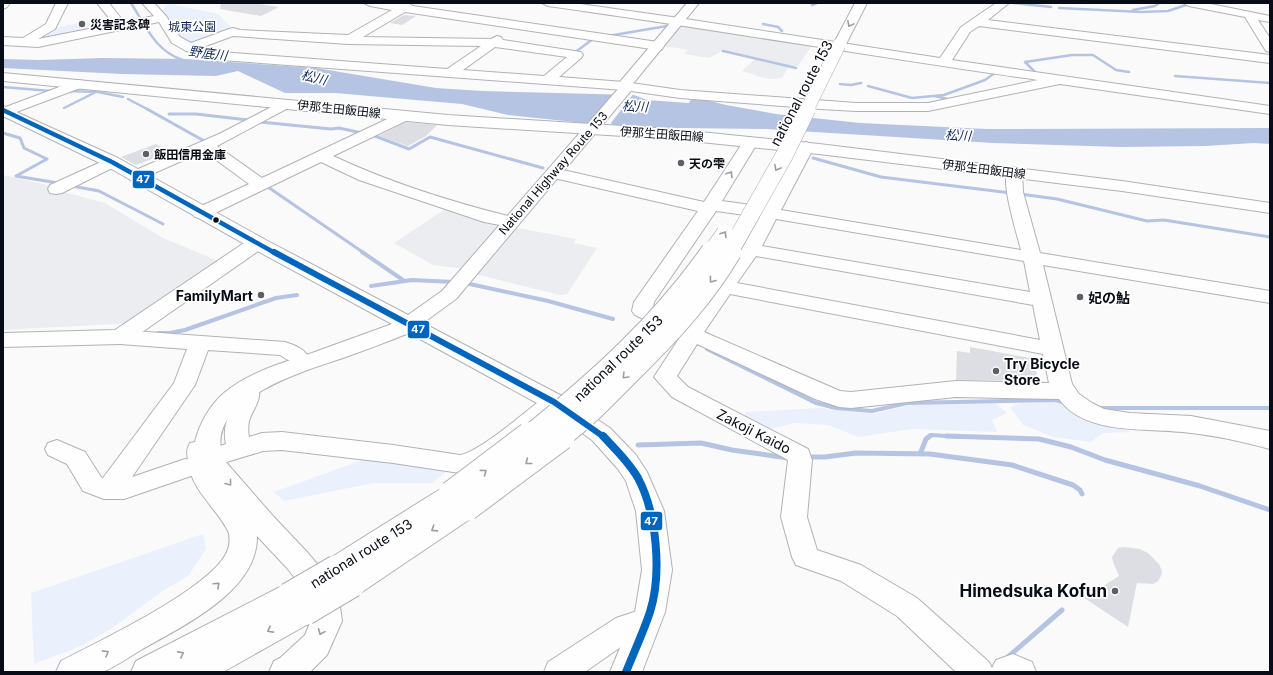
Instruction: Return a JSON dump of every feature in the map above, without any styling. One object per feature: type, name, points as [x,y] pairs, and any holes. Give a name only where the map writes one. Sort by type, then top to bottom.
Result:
[{"type":"main road","name":"National Highway Route 153","points":[[410,321],[437,304],[461,282],[510,222],[594,127],[693,3]]},
{"type":"main road","name":"national route 153","points":[[833,44],[860,3]]},
{"type":"main road","name":"national route 153","points":[[192,672],[297,604],[344,576],[568,431],[597,405],[674,327],[697,301],[717,274],[784,156],[833,44],[844,10]]},
{"type":"main road","name":"伊那生田飯田線","points":[[3,77],[492,124],[594,127],[806,147],[1014,172],[1270,208]]},
{"type":"main road","points":[[4,111],[112,162],[257,243],[410,321],[554,402],[593,428],[615,448],[627,462],[638,479],[650,512],[657,570],[655,588],[646,621],[626,672]]},
{"type":"main road","points":[[3,340],[120,336],[257,243]]},
{"type":"main road","points":[[72,672],[176,614],[212,591],[236,563],[243,548],[243,530],[205,478],[199,458],[199,441],[205,424],[210,415],[234,390],[263,371],[297,356],[410,321]]},
{"type":"main road","points":[[285,672],[291,669],[316,645],[327,621],[323,592],[298,560],[259,519],[215,466],[207,445],[210,430],[231,400],[248,388],[287,369],[374,339],[410,321]]},
{"type":"main road","name":"national route 153","points":[[147,672],[297,604]]},
{"type":"street","points":[[24,42],[51,26],[62,3]]},
{"type":"street","points":[[103,3],[123,26]]},
{"type":"street","points":[[148,3],[158,19],[176,40],[190,48],[221,56],[547,80],[680,94],[856,107],[928,107],[1058,80]]},
{"type":"street","points":[[370,3],[409,6],[658,46]]},
{"type":"street","points":[[450,73],[550,3],[679,21],[822,45],[943,63],[1270,110]]},
{"type":"street","points":[[943,63],[958,42],[964,30],[1003,3]]},
{"type":"street","points":[[1189,3],[1270,19]]},
{"type":"street","points":[[308,62],[409,6]]},
{"type":"street","points":[[1249,16],[1270,48]]},
{"type":"street","points":[[3,41],[38,43],[158,19]]},
{"type":"street","points":[[977,22],[1270,59]]},
{"type":"street","points":[[190,48],[233,32],[239,34],[350,39],[496,41],[576,55],[547,80]]},
{"type":"street","points":[[4,111],[78,84]]},
{"type":"street","points":[[135,176],[205,145],[285,104]]},
{"type":"street","points":[[201,213],[405,116]]},
{"type":"street","points":[[750,142],[710,207],[644,302],[642,311],[823,394],[838,399],[851,400],[956,389],[1076,402],[1116,420],[1179,423],[1231,431],[1270,440]]},
{"type":"street","points":[[205,145],[230,161],[260,184]]},
{"type":"street","points":[[692,333],[751,250],[806,147]]},
{"type":"street","points":[[321,156],[365,177],[490,218],[510,222]]},
{"type":"street","points":[[56,189],[112,162]]},
{"type":"street","points":[[1014,172],[1015,193],[1032,257],[1060,385],[1076,402]]},
{"type":"street","points":[[554,173],[710,207],[770,213],[1270,297]]},
{"type":"street","points":[[751,250],[1041,300]]},
{"type":"street","points":[[725,287],[1051,348]]},
{"type":"street","name":"Zakoji Kaido","points":[[692,333],[666,377],[680,392],[799,455],[800,460],[794,517],[806,557],[851,573],[907,608],[978,672]]},
{"type":"street","points":[[120,336],[285,348],[297,356]]},
{"type":"street","points":[[109,489],[184,384],[198,347],[202,343]]},
{"type":"street","points":[[248,388],[249,395],[237,422],[237,440],[230,452],[262,442],[282,441],[393,454],[460,464],[472,462],[489,452],[554,402]]},
{"type":"street","points":[[57,449],[76,458],[92,484],[109,489],[124,489],[185,468]]},
{"type":"street","points":[[559,672],[626,627],[646,621]]},
{"type":"street","points":[[1005,672],[1008,669],[1015,668],[1021,672]]},
{"type":"shaded area","points":[[691,25],[808,45],[811,47],[798,66],[789,66],[782,78],[771,79],[755,76],[756,75],[742,71],[756,58],[722,51],[709,58],[684,54],[688,50],[665,46],[680,26]]},
{"type":"shaded area","points":[[3,175],[52,186],[52,189],[105,203],[163,238],[221,262],[133,323],[3,330]]},
{"type":"shaded area","points":[[450,206],[503,223],[464,269],[433,265],[394,243]]},
{"type":"shaded area","points":[[513,227],[576,239],[574,243],[597,248],[567,294],[560,295],[475,274]]},
{"type":"green space","name":"城東公園","points":[[170,4],[218,14],[233,29],[193,45],[179,39],[161,12]]},
{"type":"green space","points":[[111,18],[116,26],[34,41],[51,28]]},
{"type":"green space","points":[[994,402],[1007,413],[992,420],[997,432],[912,429],[858,437],[828,425],[795,423],[766,430],[745,419],[745,412],[819,408],[875,414],[917,403]]},
{"type":"green space","points":[[1050,402],[1060,404],[1131,432],[1103,433],[1091,442],[1053,437],[1023,425],[1010,407],[1022,403]]},
{"type":"green space","points":[[365,459],[447,471],[433,483],[373,483],[284,501],[274,492]]},
{"type":"green space","points":[[203,534],[206,549],[188,576],[161,592],[111,629],[81,646],[34,664],[31,593]]},
{"type":"water","name":"松川","points":[[102,58],[186,59],[316,68],[436,88],[483,91],[634,95],[647,100],[689,103],[691,99],[706,100],[776,114],[860,123],[987,129],[1270,128],[1270,144],[1254,143],[1205,146],[1121,147],[993,143],[766,129],[612,126],[508,115],[462,104],[335,93],[285,93],[238,71],[216,76],[122,74],[3,68],[3,59],[40,60]]},
{"type":"pier","points":[[615,92],[634,93],[611,123],[613,125],[611,127],[589,124]]},
{"type":"building","points":[[221,3],[252,3],[279,7],[261,16],[220,9]]},
{"type":"building","points":[[404,15],[416,16],[402,25],[390,23]]},
{"type":"building","points":[[406,122],[437,125],[426,136],[408,146],[379,136]]},
{"type":"building","name":"飯田信用金庫","points":[[156,144],[171,152],[136,165],[121,157]]},
{"type":"building","name":"Try Bicycle Store","points":[[970,347],[1036,359],[1037,381],[956,380],[957,351],[970,353]]},
{"type":"building","name":"Himedsuka Kofun","points":[[1124,547],[1140,549],[1148,553],[1159,564],[1162,571],[1158,581],[1153,584],[1137,583],[1128,627],[1084,598],[1119,576],[1112,557],[1118,548]]},
{"type":"waterway","name":"野底川","points":[[131,3],[146,29],[158,44],[165,51],[183,60]]},
{"type":"waterway","points":[[812,5],[817,3]]},
{"type":"waterway","points":[[1013,3],[1051,7]]},
{"type":"waterway","points":[[1133,10],[1155,6],[1159,3]]},
{"type":"waterway","points":[[1059,8],[1142,12],[1168,11],[1189,4]]},
{"type":"waterway","points":[[763,24],[778,27],[782,31]]},
{"type":"waterway","points":[[608,36],[667,26]]},
{"type":"waterway","points":[[574,53],[593,39]]},
{"type":"waterway","points":[[723,51],[796,68]]},
{"type":"waterway","points":[[1037,74],[1025,62],[1072,55],[1093,55],[1116,70],[1129,72]]},
{"type":"waterway","points":[[868,86],[912,98],[944,95],[985,80],[996,72]]},
{"type":"waterway","points":[[1175,76],[1270,83]]},
{"type":"waterway","points":[[840,84],[851,85],[861,83]]},
{"type":"waterway","points":[[3,87],[51,91]]},
{"type":"waterway","points":[[67,91],[98,92],[123,97]]},
{"type":"waterway","points":[[64,108],[94,93]]},
{"type":"waterway","points":[[935,96],[951,100]]},
{"type":"waterway","points":[[128,99],[149,110]]},
{"type":"waterway","points":[[147,109],[206,142]]},
{"type":"waterway","points":[[169,114],[196,114],[248,120]]},
{"type":"waterway","points":[[260,122],[331,129],[339,128],[362,133]]},
{"type":"waterway","points":[[3,133],[20,138],[24,148],[47,159],[16,176],[58,183]]},
{"type":"waterway","points":[[375,136],[409,149],[430,137],[543,168]]},
{"type":"waterway","points":[[813,158],[881,177],[1011,193]]},
{"type":"waterway","points":[[265,185],[364,253]]},
{"type":"waterway","points":[[72,186],[99,191],[163,224]]},
{"type":"waterway","points":[[1020,194],[1057,199],[1147,221],[1164,220],[1270,237]]},
{"type":"waterway","points":[[362,252],[403,280]]},
{"type":"waterway","points":[[371,286],[412,280],[454,282]]},
{"type":"waterway","points":[[465,283],[548,301],[613,319]]},
{"type":"waterway","points":[[158,333],[170,333],[185,330],[276,298],[297,295]]},
{"type":"waterway","points":[[707,349],[816,403],[836,408],[872,411],[907,403],[1056,400],[1065,403]]},
{"type":"waterway","points":[[1098,408],[1270,408]]},
{"type":"waterway","points":[[928,437],[931,435],[947,436]]},
{"type":"waterway","points":[[920,454],[926,439],[930,436]]},
{"type":"waterway","points":[[947,436],[1039,439],[1071,447],[1105,460],[1200,486],[1270,510]]},
{"type":"waterway","points":[[947,436],[962,437]]},
{"type":"waterway","points":[[638,445],[701,443],[732,450],[788,458]]},
{"type":"waterway","points":[[808,457],[825,457],[856,453],[920,454]]},
{"type":"waterway","points":[[920,454],[1012,465],[1073,485],[1080,490],[1082,494]]},
{"type":"waterway","points":[[1008,657],[1062,610]]},
{"type":"transit line","name":"47","points":[[3,110],[112,162],[257,243],[554,402],[601,434],[627,462],[638,479],[650,511],[654,540],[657,570],[650,612],[626,672]]},
{"type":"place","name":"災害記念碑","points":[[82,24]]},
{"type":"place","name":"飯田信用金庫","points":[[146,154]]},
{"type":"place","name":"天の雫","points":[[681,163]]},
{"type":"place","name":"FamilyMart","points":[[261,295]]},
{"type":"place","name":"妃の鮎","points":[[1080,297]]},
{"type":"place","name":"Try Bicycle Store","points":[[996,371]]},
{"type":"place","name":"Himedsuka Kofun","points":[[1115,591]]}]
